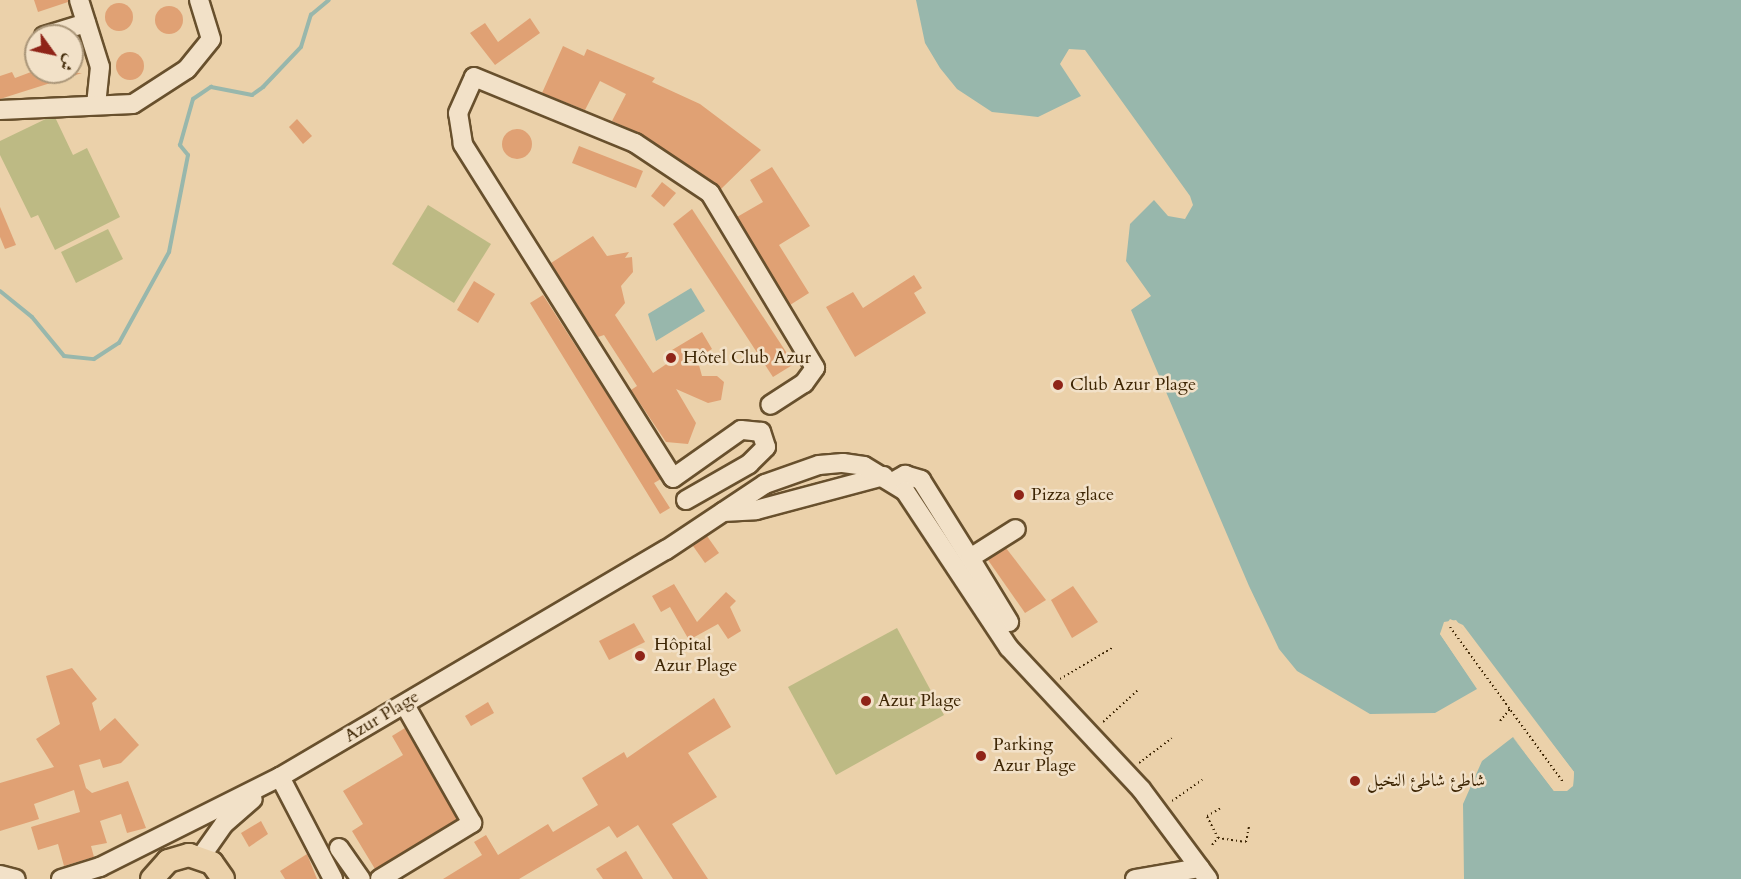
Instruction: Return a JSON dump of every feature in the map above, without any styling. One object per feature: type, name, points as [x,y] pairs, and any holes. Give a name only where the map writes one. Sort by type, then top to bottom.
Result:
[{"type":"main road","points":[[152,879],[168,861],[201,858],[223,879]]},
{"type":"street","points":[[78,0],[100,67],[96,105]]},
{"type":"street","points":[[0,110],[133,104],[188,69],[212,39],[199,0]]},
{"type":"street","points":[[702,525],[463,144],[458,113],[474,77],[636,143],[710,193],[815,368],[804,383],[770,405]]},
{"type":"street","points":[[673,478],[741,430],[761,432],[766,447],[749,464],[686,500]]},
{"type":"street","name":"Azur Plage","points":[[61,879],[100,867],[280,777],[405,705],[702,525],[765,484],[819,465],[853,464],[889,478]]},
{"type":"street","points":[[1009,622],[921,480],[905,475],[889,478],[1008,648],[1141,789],[1204,873]]},
{"type":"street","name":"Azur Plage","points":[[723,512],[756,510],[889,478]]},
{"type":"street","points":[[970,558],[1016,529]]},
{"type":"street","points":[[380,879],[472,823],[405,705]]},
{"type":"street","points":[[201,858],[224,825],[280,777],[333,879]]},
{"type":"street","points":[[339,848],[361,879]]},
{"type":"street","points":[[1134,879],[1204,873]]},
{"type":"street","points":[[0,874],[16,879]]},
{"type":"path","points":[[1449,627],[1563,782]]},
{"type":"path","points":[[1060,679],[1112,648]]},
{"type":"path","points":[[1103,722],[1138,690]]},
{"type":"path","points":[[1500,721],[1510,709]]},
{"type":"path","points":[[1139,763],[1172,738]]},
{"type":"path","points":[[1172,801],[1202,780]]},
{"type":"path","points":[[1218,838],[1207,816],[1221,808]]},
{"type":"path","points":[[1218,838],[1246,842],[1249,826]]},
{"type":"path","points":[[1212,845],[1218,838]]},
{"type":"shaded area","points":[[54,115],[73,155],[87,148],[120,217],[55,250],[38,215],[31,218],[0,155],[0,141]]},
{"type":"shaded area","points":[[428,205],[491,244],[454,303],[392,264]]},
{"type":"shaded area","points":[[108,229],[123,259],[76,283],[61,252]]},
{"type":"shaded area","name":"Azur Plage","points":[[897,628],[944,715],[836,775],[788,687]]},
{"type":"water","points":[[916,0],[1741,0],[1741,879],[1464,879],[1463,804],[1482,761],[1513,737],[1554,791],[1573,786],[1574,772],[1456,620],[1444,622],[1440,634],[1477,689],[1435,713],[1370,714],[1297,671],[1279,649],[1249,586],[1131,310],[1151,296],[1126,261],[1130,224],[1154,200],[1168,216],[1185,219],[1193,205],[1190,196],[1085,50],[1069,49],[1060,64],[1081,96],[1038,117],[992,112],[957,89],[940,68],[925,43]]},
{"type":"water","points":[[691,288],[705,311],[656,341],[648,314]]},
{"type":"pier","points":[[1450,619],[1463,625],[1574,772],[1573,786],[1567,791],[1554,791],[1511,735],[1555,788],[1571,784],[1571,774],[1461,627],[1450,622],[1443,634],[1479,691],[1440,634]]},
{"type":"building","points":[[34,0],[68,0],[68,2],[38,12]]},
{"type":"building","points":[[119,3],[129,7],[133,17],[129,27],[119,31],[109,27],[105,17],[109,7]]},
{"type":"building","points":[[169,6],[179,10],[183,20],[179,30],[169,34],[159,30],[155,20],[159,10]]},
{"type":"building","points":[[530,18],[540,33],[495,65],[470,33],[485,23],[498,42]]},
{"type":"building","points":[[563,46],[584,56],[587,49],[655,78],[652,82],[700,104],[761,150],[721,189],[641,134],[612,121],[626,94],[600,81],[585,110],[542,93]]},
{"type":"building","points":[[130,52],[140,56],[144,66],[140,76],[130,80],[120,76],[116,66],[120,56]]},
{"type":"building","points":[[12,72],[15,78],[24,75],[24,84],[47,84],[0,99],[0,76]]},
{"type":"building","points":[[297,119],[312,136],[303,144],[289,127]]},
{"type":"building","points":[[517,129],[528,133],[532,144],[528,155],[517,159],[506,155],[502,144],[506,133]]},
{"type":"building","points":[[579,146],[643,171],[636,188],[572,163]]},
{"type":"building","points":[[772,167],[810,226],[779,245],[809,293],[790,305],[737,217],[763,202],[750,180]]},
{"type":"building","points":[[662,182],[676,193],[664,207],[651,196]]},
{"type":"building","points":[[0,207],[16,245],[5,249],[0,237]]},
{"type":"building","points":[[692,209],[794,364],[773,377],[673,224]]},
{"type":"building","points":[[593,236],[607,256],[629,252],[625,258],[632,257],[633,272],[621,286],[625,303],[615,315],[653,373],[671,361],[667,353],[702,332],[712,349],[697,358],[702,376],[717,376],[724,382],[721,400],[708,403],[676,389],[696,423],[688,444],[666,442],[631,390],[637,386],[604,335],[598,337],[551,263]]},
{"type":"building","points":[[914,275],[922,288],[914,293],[926,313],[855,357],[826,307],[853,292],[863,308]]},
{"type":"building","points":[[474,281],[495,294],[478,323],[457,310]]},
{"type":"building","points":[[543,295],[661,479],[654,483],[670,508],[660,514],[530,303]]},
{"type":"building","points":[[707,536],[719,553],[705,563],[693,546]]},
{"type":"building","points":[[1006,548],[1046,600],[1025,613],[988,560]]},
{"type":"building","points":[[674,584],[697,622],[726,592],[736,601],[730,607],[741,631],[728,639],[718,624],[689,640],[670,607],[661,612],[652,596]]},
{"type":"building","points":[[1073,586],[1098,622],[1072,638],[1051,600]]},
{"type":"building","points":[[634,623],[645,642],[609,660],[599,641]]},
{"type":"building","points":[[72,668],[97,699],[92,703],[100,731],[115,718],[139,745],[121,763],[103,768],[100,759],[79,765],[86,788],[92,793],[128,781],[146,828],[127,833],[121,814],[100,821],[107,843],[91,846],[94,857],[64,866],[58,844],[38,850],[31,827],[80,812],[74,790],[34,804],[39,819],[0,831],[0,783],[54,767],[36,739],[60,724],[46,676]]},
{"type":"building","points":[[714,698],[731,727],[688,753],[717,797],[672,824],[708,879],[673,879],[638,825],[617,838],[609,826],[519,879],[443,879],[482,855],[474,842],[486,835],[498,855],[548,824],[553,832],[598,805],[582,778],[624,752],[627,758]]},
{"type":"building","points":[[488,702],[494,713],[471,726],[465,716]]},
{"type":"building","points":[[405,728],[457,819],[375,869],[352,831],[363,824],[343,791],[403,755],[392,736]]},
{"type":"building","points":[[261,821],[268,834],[249,847],[241,833]]},
{"type":"building","points":[[626,851],[643,879],[603,879],[596,869]]},
{"type":"building","points":[[307,854],[317,879],[285,879],[280,871]]},
{"type":"waterway","points":[[0,291],[32,317],[64,356],[94,359],[119,343],[169,252],[188,155],[180,145],[193,99],[211,87],[252,95],[263,87],[301,47],[311,15],[329,0]]},
{"type":"place","name":"Hôtel Club Azur","points":[[671,358]]},
{"type":"place","name":"Club Azur Plage","points":[[1058,385]]},
{"type":"place","name":"Pizza glace","points":[[1019,495]]},
{"type":"place","name":"Hôpital Azur Plage","points":[[640,656]]},
{"type":"place","name":"Azur Plage","points":[[866,701]]},
{"type":"place","name":"Parking Azur Plage","points":[[981,756]]},
{"type":"place","name":"شاطئ شاطئ النخيل","points":[[1355,781]]}]
